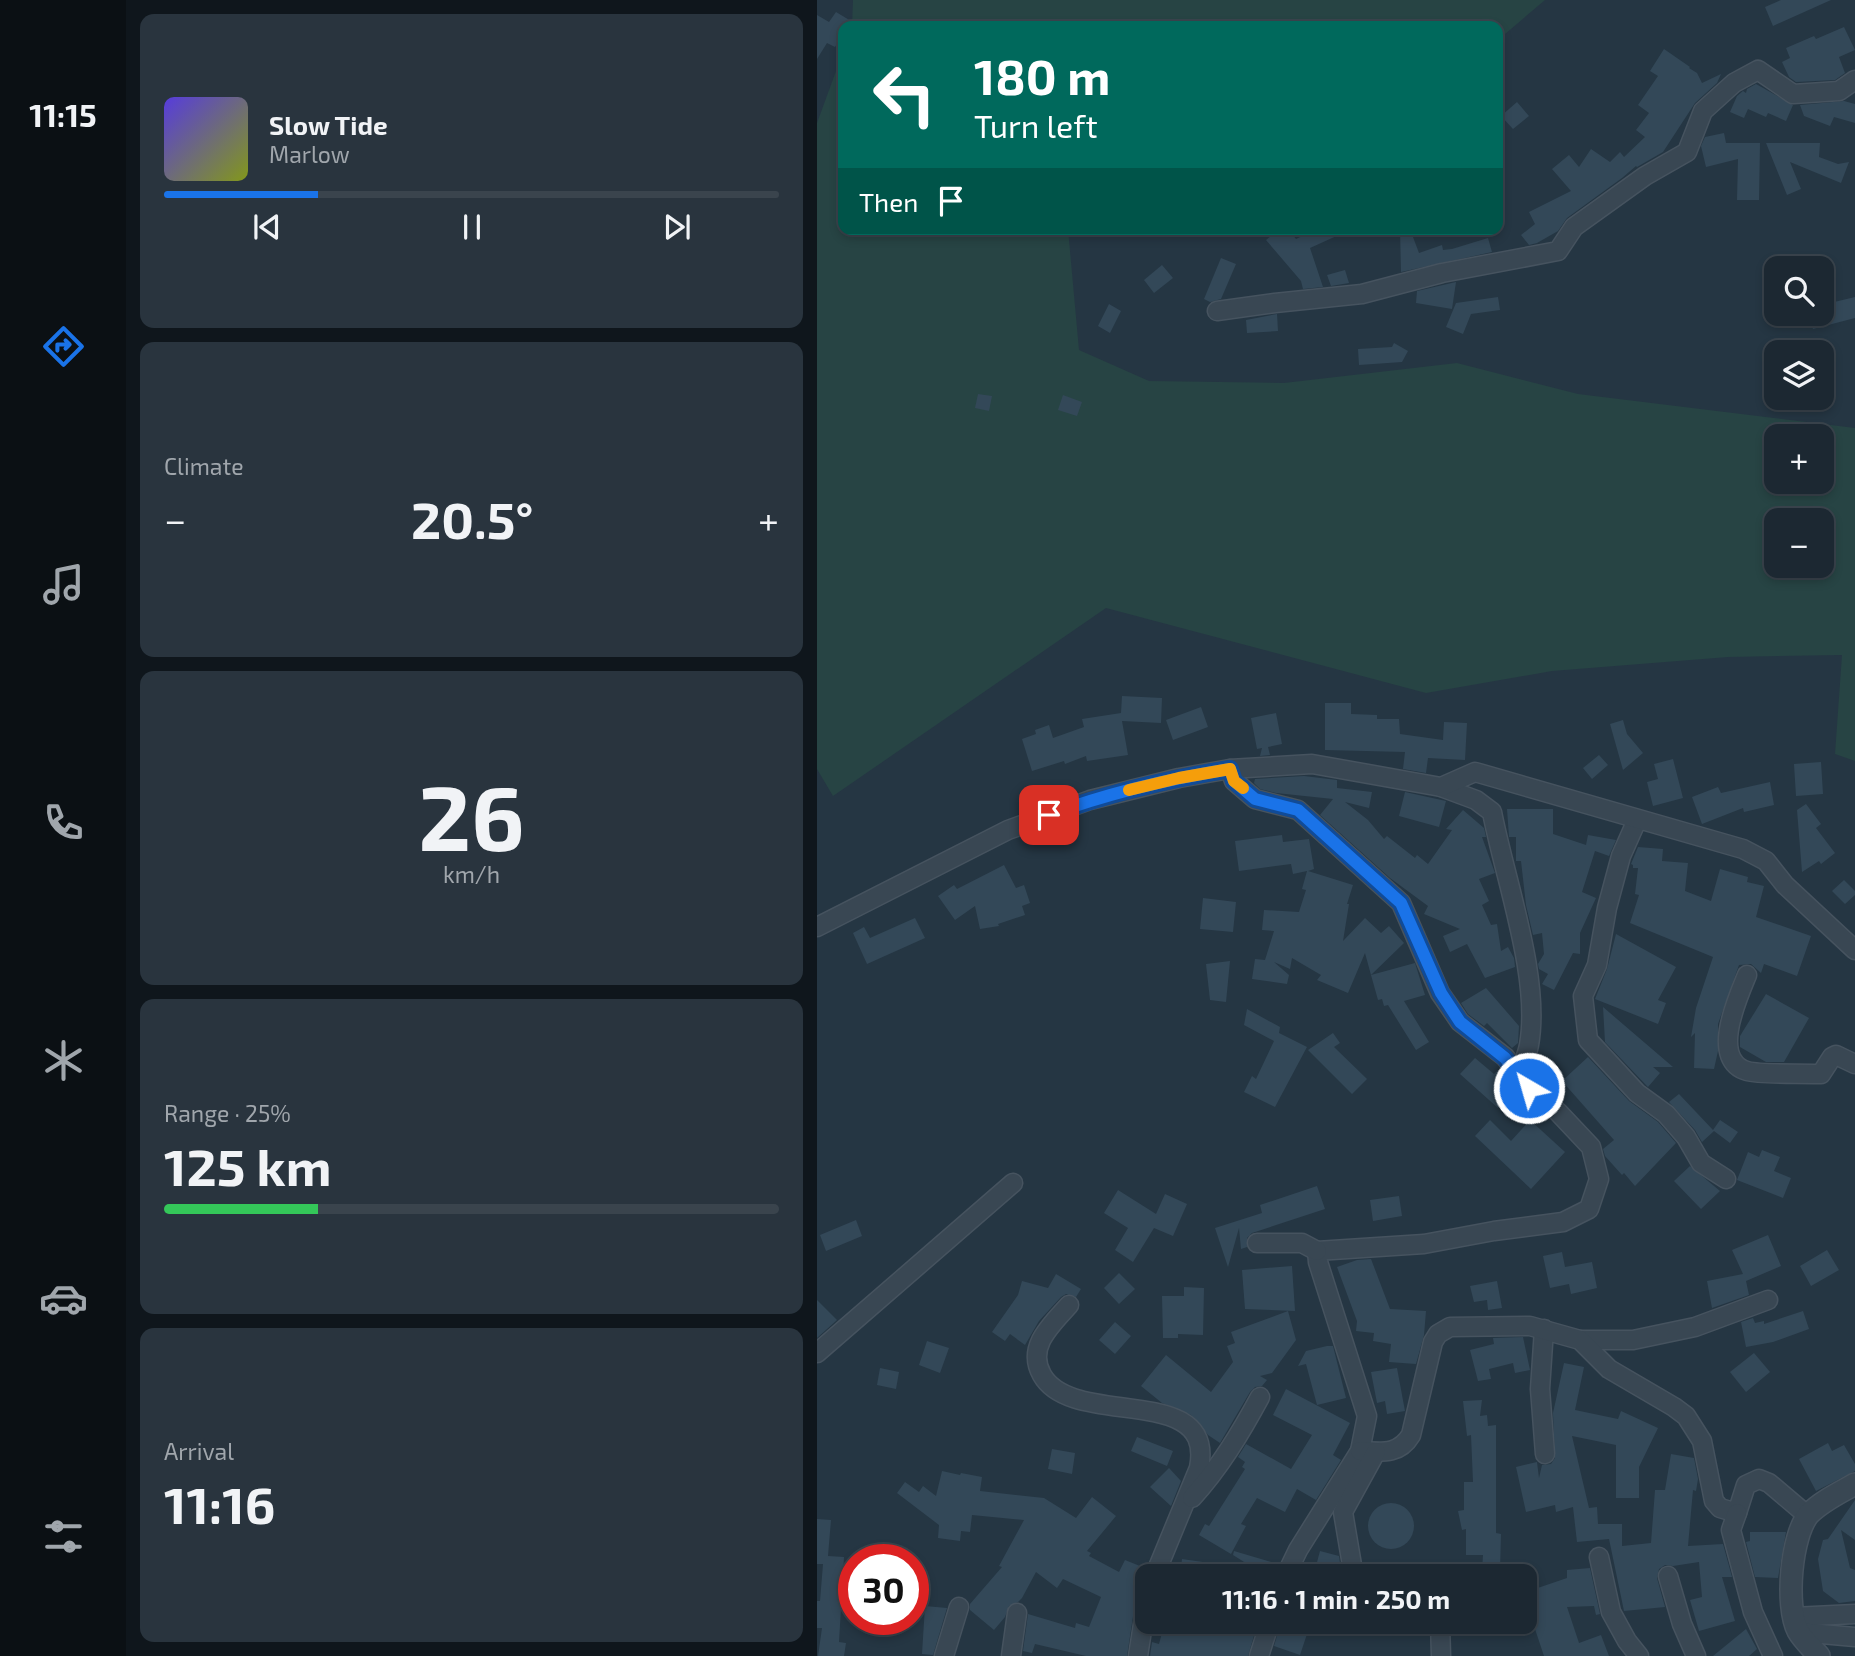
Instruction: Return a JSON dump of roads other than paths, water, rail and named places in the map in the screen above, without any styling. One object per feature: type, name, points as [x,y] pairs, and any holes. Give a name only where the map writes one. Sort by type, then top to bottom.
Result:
[{"type":"street","points":[[1217,311],[1362,294],[1442,273],[1558,251],[1574,227],[1645,176],[1687,152],[1703,111],[1734,83],[1758,70],[1793,94],[1839,91],[1855,80]]},
{"type":"street","points":[[817,927],[1008,830],[1090,800],[1179,778],[1230,769],[1312,764],[1441,787],[1476,800],[1492,812],[1520,932],[1531,1002],[1529,1045],[1519,1076]]},
{"type":"street","points":[[1230,769],[1234,781],[1255,799],[1298,810],[1401,903],[1441,993],[1460,1022],[1505,1058],[1529,1088],[1558,1112],[1591,1147],[1599,1179],[1589,1209],[1563,1222],[1424,1244],[1317,1251],[1302,1243],[1257,1243]]},
{"type":"street","points":[[1441,787],[1475,772],[1743,849],[1766,861],[1785,885],[1855,950]]},
{"type":"street","points":[[1637,820],[1621,856],[1607,908],[1597,965],[1583,996],[1588,1040],[1637,1093],[1666,1114],[1686,1137],[1701,1163],[1726,1179]]},
{"type":"street","points":[[1747,975],[1729,1021],[1729,1053],[1735,1062],[1746,1071],[1817,1074],[1821,1074],[1835,1055],[1855,1064]]},
{"type":"street","points":[[817,1353],[1013,1183]]},
{"type":"street","points":[[1317,1251],[1317,1262],[1367,1416],[1368,1451],[1343,1512],[1352,1564]]},
{"type":"street","points":[[1368,1451],[1397,1450],[1411,1435],[1433,1342],[1442,1331],[1450,1327],[1530,1326],[1580,1340],[1633,1340],[1694,1327],[1768,1300]]},
{"type":"street","points":[[1068,1306],[1042,1336],[1039,1344],[1037,1363],[1044,1379],[1063,1395],[1075,1399],[1168,1414],[1186,1425],[1198,1441],[1201,1459],[1159,1564]]},
{"type":"street","points":[[1544,1329],[1540,1389],[1545,1454]]},
{"type":"street","points":[[1580,1340],[1609,1369],[1686,1416],[1702,1441],[1715,1504],[1722,1510],[1736,1513]]},
{"type":"street","points":[[1184,1506],[1214,1474],[1232,1448],[1260,1397]]},
{"type":"street","points":[[1291,1564],[1298,1550],[1368,1451]]},
{"type":"street","points":[[1773,1656],[1753,1612],[1731,1530],[1746,1485],[1759,1479],[1769,1483],[1808,1516]]},
{"type":"street","points":[[1819,1656],[1796,1625],[1789,1586],[1799,1538],[1808,1516],[1828,1499],[1855,1484]]},
{"type":"street","points":[[1599,1557],[1611,1612],[1639,1656]]},
{"type":"street","points":[[1668,1576],[1695,1656]]},
{"type":"street","points":[[944,1656],[959,1607]]},
{"type":"street","points":[[1011,1656],[1017,1613]]},
{"type":"street","points":[[1796,1625],[1855,1614]]},
{"type":"street","points":[[1796,1625],[1855,1637]]},
{"type":"street","points":[[1138,1656],[1141,1634]]},
{"type":"street","points":[[1259,1656],[1266,1634]]},
{"type":"street","points":[[1440,1634],[1441,1656]]}]
